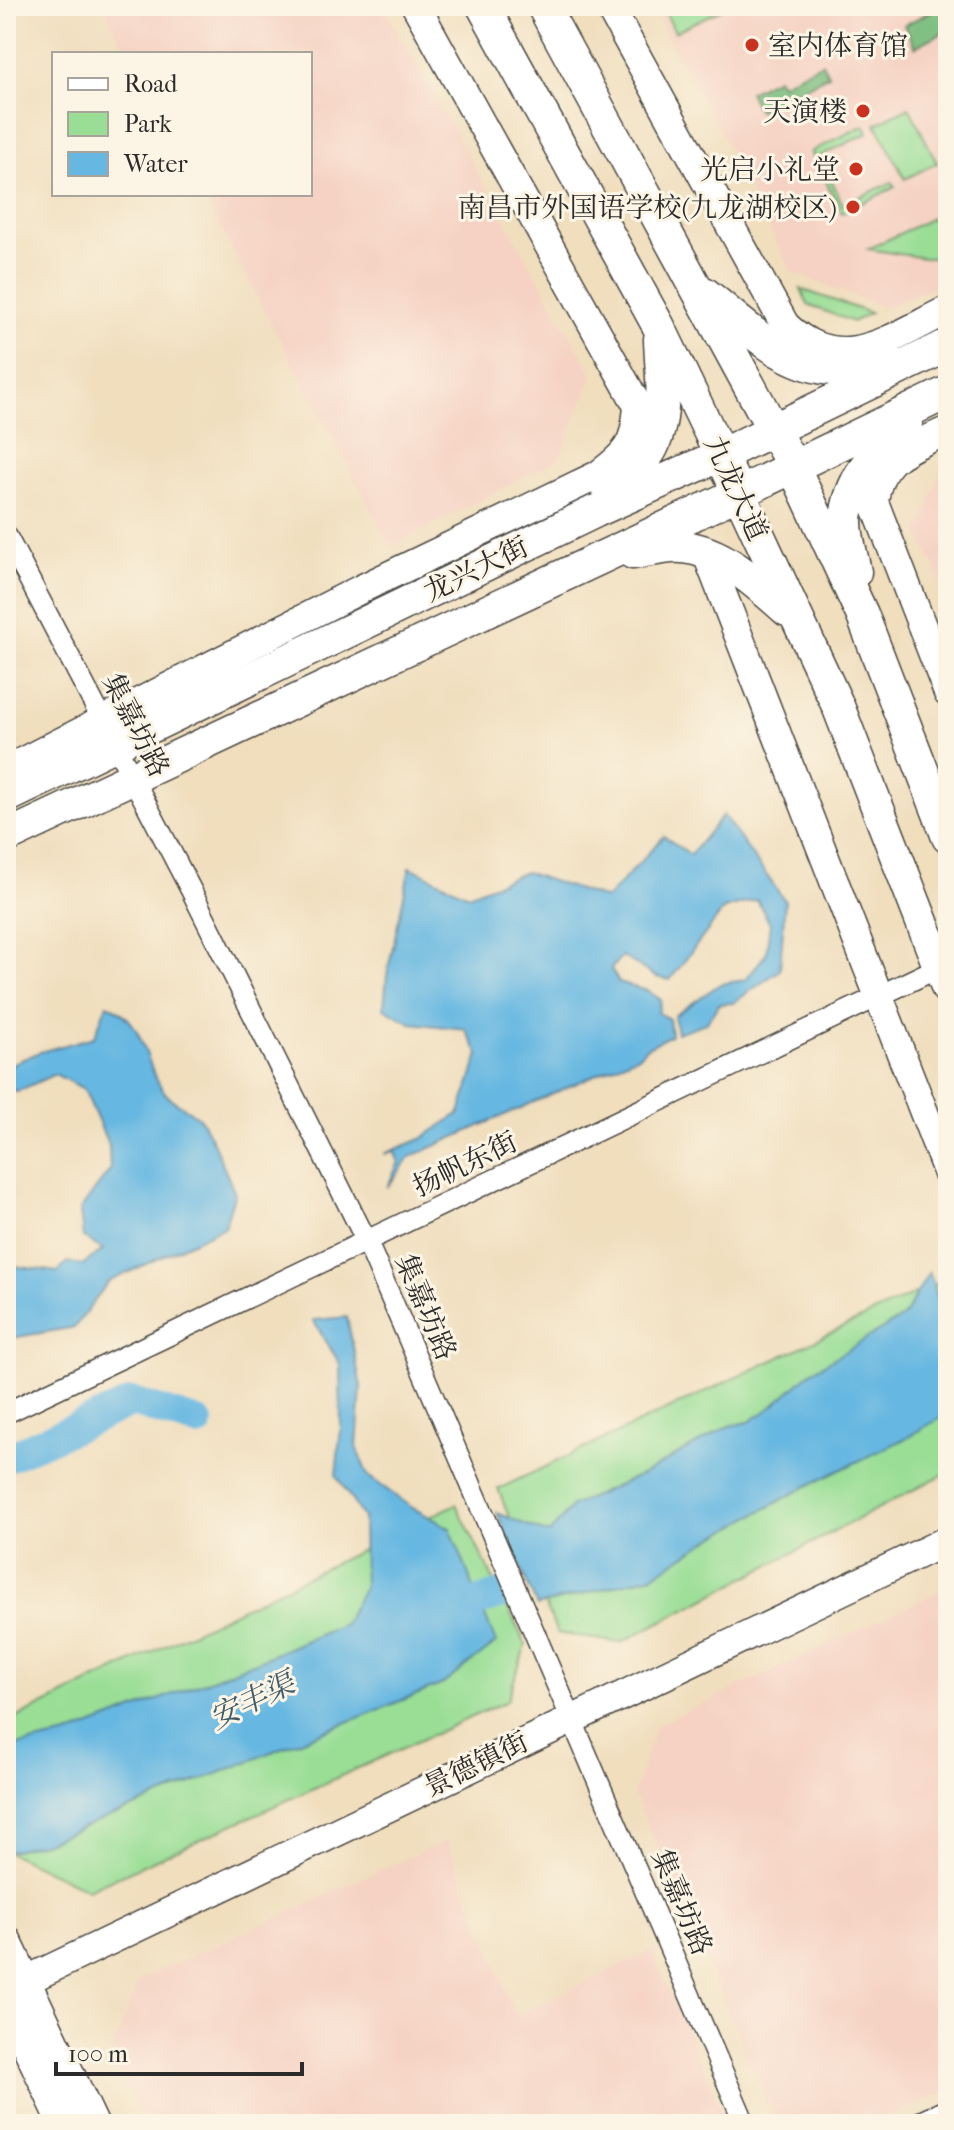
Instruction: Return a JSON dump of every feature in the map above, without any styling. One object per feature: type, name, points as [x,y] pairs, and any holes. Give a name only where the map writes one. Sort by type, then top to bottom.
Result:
[{"type":"main road","points":[[416,6],[638,406],[648,456],[596,511]]},
{"type":"main road","name":"九龙大道","points":[[483,6],[659,327],[721,455],[838,706],[945,973]]},
{"type":"main road","name":"九龙大道","points":[[543,6],[794,468],[862,614],[948,837]]},
{"type":"main road","points":[[609,6],[785,325],[798,338],[821,350],[848,353],[873,346],[948,310]]},
{"type":"main road","points":[[695,287],[786,357],[812,365],[844,369],[940,349]]},
{"type":"main road","points":[[6,770],[109,732],[376,581],[598,475],[624,456],[662,414],[659,327]]},
{"type":"main road","name":"龙兴大街","points":[[6,797],[109,732],[721,455],[940,349]]},
{"type":"main road","points":[[862,614],[846,522],[857,480],[889,436],[948,393]]},
{"type":"main road","name":"龙兴大街","points":[[6,837],[948,393]]},
{"type":"main road","points":[[948,430],[893,457],[876,481],[874,502],[948,693]]},
{"type":"main road","points":[[598,558],[674,547],[706,552],[750,578],[797,619]]},
{"type":"main road","points":[[706,552],[948,1174]]},
{"type":"main road","name":"景德镇街","points":[[16,1985],[948,1540]]},
{"type":"main road","points":[[6,1938],[16,1985],[94,2124]]},
{"type":"main road","points":[[6,2003],[63,2124]]},
{"type":"street","name":"集嘉坊路","points":[[6,535],[367,1242],[745,2124]]},
{"type":"street","name":"扬帆东街","points":[[6,1413],[879,996],[945,973]]},
{"type":"street","points":[[916,2124],[948,2109]]},
{"type":"shaded area","points":[[102,6],[383,6],[593,375],[559,459],[391,547],[203,196],[312,196],[312,52],[127,52]]},
{"type":"shaded area","name":"南昌市外国语学校(九龙湖校区)","points":[[650,6],[948,6],[948,280],[885,308],[792,272],[725,141]]},
{"type":"shaded area","points":[[948,452],[948,600],[919,532]]},
{"type":"shaded area","points":[[948,1587],[948,2090],[871,2124],[776,2124],[634,1794],[656,1726]]},
{"type":"shaded area","points":[[447,1840],[516,2016],[651,1950],[728,2124],[143,2124],[111,2052],[139,1980]]},
{"type":"green space","points":[[662,6],[725,6],[726,7],[675,32]]},
{"type":"green space","points":[[948,6],[948,30],[915,47],[904,25]]},
{"type":"green space","points":[[822,63],[829,75],[758,111],[749,92],[777,78],[781,84]]},
{"type":"green space","points":[[909,107],[937,163],[905,179],[876,124]]},
{"type":"green space","points":[[864,125],[868,133],[820,156],[843,205],[892,182],[895,187],[842,213],[811,152]]},
{"type":"green space","points":[[948,210],[948,258],[924,258],[868,249]]},
{"type":"green space","points":[[801,289],[870,313],[853,322],[808,305]]},
{"type":"green space","points":[[948,1278],[948,1472],[620,1643],[557,1633],[498,1489]]},
{"type":"green space","points":[[456,1504],[526,1645],[507,1701],[88,1890],[10,1853],[6,1844],[6,1723]]},
{"type":"water","points":[[723,815],[785,901],[780,970],[733,1003],[719,1004],[706,1023],[677,1033],[674,1016],[720,984],[745,980],[766,954],[770,924],[757,900],[724,909],[670,980],[656,977],[622,956],[611,969],[619,983],[648,991],[661,1000],[658,1013],[669,1019],[671,1035],[646,1048],[638,1056],[410,1157],[387,1188],[399,1162],[394,1151],[384,1154],[421,1139],[460,1113],[479,1054],[465,1029],[411,1023],[384,1008],[387,975],[410,867],[468,895],[525,872],[606,899],[664,836],[690,855]]},
{"type":"water","points":[[107,1004],[121,1012],[138,1032],[152,1069],[166,1094],[201,1120],[235,1193],[224,1227],[108,1282],[75,1327],[6,1339],[6,1265],[58,1272],[67,1262],[82,1265],[103,1250],[83,1237],[80,1210],[110,1170],[109,1146],[84,1089],[55,1074],[16,1092],[6,1084],[6,1063],[9,1065],[40,1052],[94,1037]]},
{"type":"water","points":[[929,1272],[948,1338],[947,1414],[906,1438],[805,1487],[707,1541],[652,1576],[537,1606],[497,1513],[549,1534],[572,1506],[643,1474],[729,1426],[749,1422],[772,1407],[811,1372],[904,1316]]},
{"type":"water","points":[[347,1317],[361,1386],[357,1449],[368,1476],[411,1507],[450,1528],[496,1643],[443,1684],[43,1843],[6,1852],[6,1748],[68,1735],[344,1624],[364,1587],[363,1518],[336,1475],[341,1428],[340,1364],[313,1320]]},
{"type":"waterway","points":[[6,1458],[133,1402],[198,1423]]},
{"type":"waterway","name":"安丰渠","points":[[442,1614],[504,1593]]},
{"type":"place","name":"室内体育馆","points":[[752,45]]},
{"type":"place","name":"天演楼","points":[[863,111]]},
{"type":"place","name":"光启小礼堂","points":[[856,169]]},
{"type":"place","name":"南昌市外国语学校(九龙湖校区)","points":[[853,207]]}]
